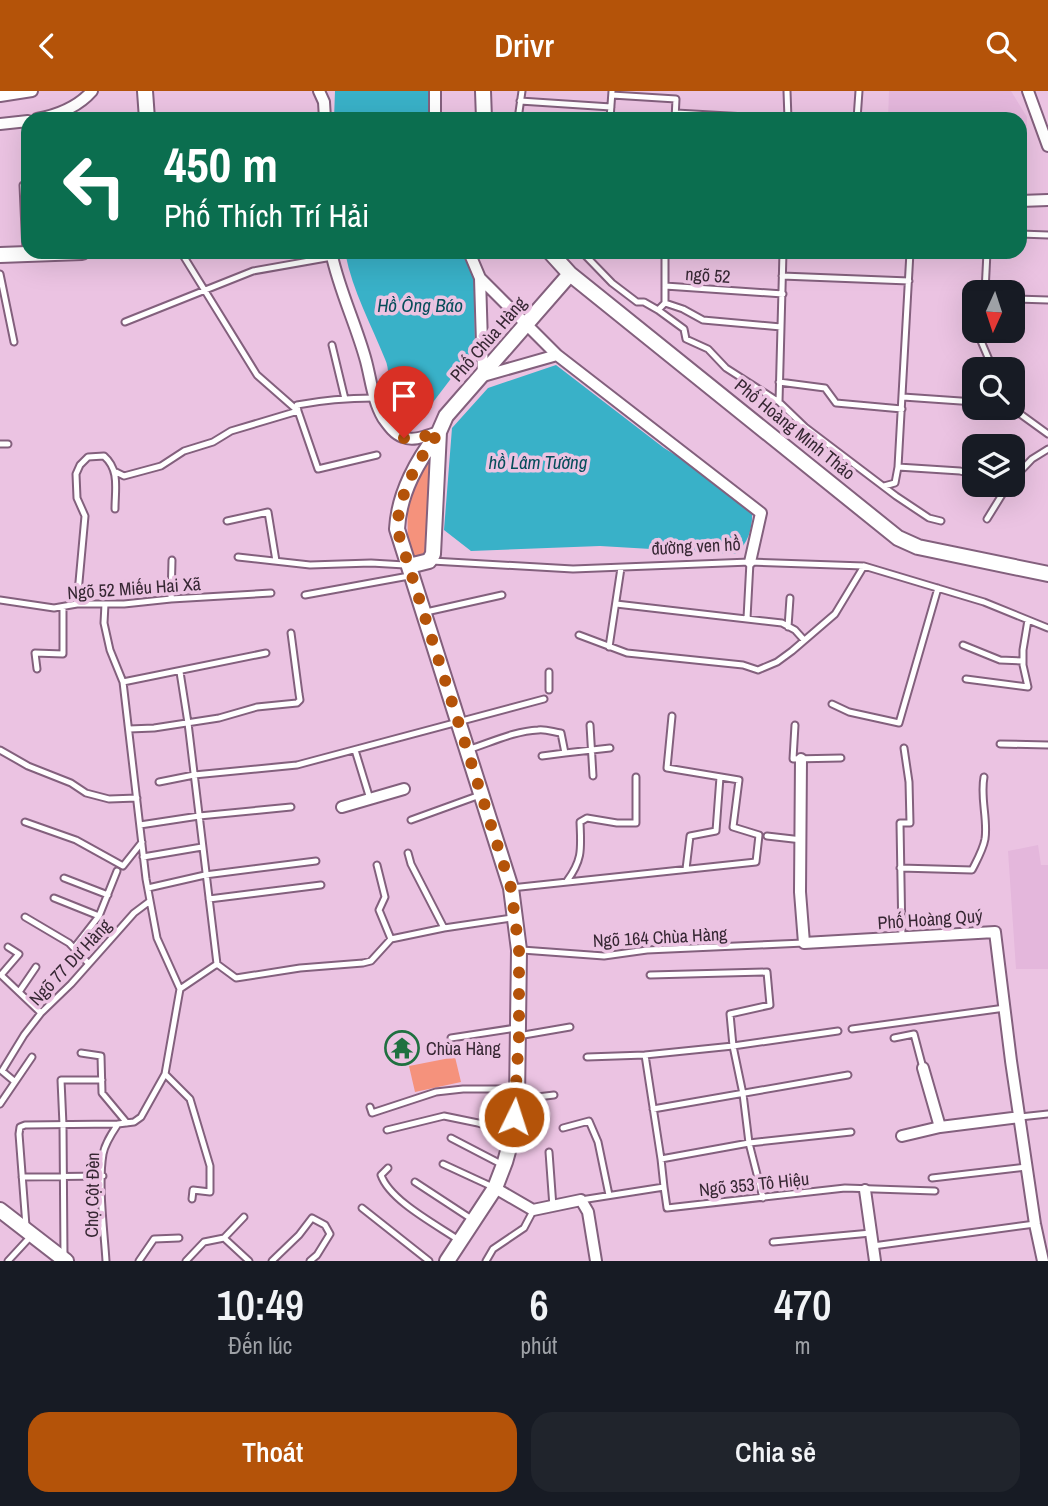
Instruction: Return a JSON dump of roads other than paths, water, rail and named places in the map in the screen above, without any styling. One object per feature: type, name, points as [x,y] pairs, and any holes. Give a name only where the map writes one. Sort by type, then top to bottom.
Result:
[{"type":"street","points":[[0,96],[32,91]]},
{"type":"street","points":[[59,112],[85,99],[92,91]]},
{"type":"street","points":[[145,91],[146,112]]},
{"type":"street","points":[[319,91],[325,112]]},
{"type":"street","points":[[435,91],[435,112]]},
{"type":"street","points":[[483,91],[484,112]]},
{"type":"street","points":[[1028,91],[1048,146]]},
{"type":"street","points":[[0,124],[21,122]]},
{"type":"street","points":[[1027,201],[1048,200]]},
{"type":"street","points":[[0,255],[21,255]]},
{"type":"street","points":[[333,259],[374,398],[383,417],[392,430],[404,438],[418,438],[439,432],[433,554],[429,561],[410,571]]},
{"type":"street","points":[[472,259],[480,278],[483,376],[558,355]]},
{"type":"street","name":"Phố Hoàng Minh Thảo","points":[[556,259],[570,274],[898,538],[918,547],[1048,574]]},
{"type":"street","name":"Phố Chùa Hàng","points":[[447,1261],[495,1188],[512,1134],[517,1094],[519,950],[511,888],[397,529],[398,519],[404,489],[446,416],[570,274]]},
{"type":"street","points":[[480,278],[558,355]]},
{"type":"street","name":"đường ven hồ","points":[[558,355],[761,513],[750,562]]},
{"type":"street","points":[[801,759],[800,892],[804,943]]},
{"type":"street","points":[[342,807],[404,789]]},
{"type":"street","name":"Phố Hoàng Quý","points":[[804,943],[995,932],[1011,1061],[1043,1261]]},
{"type":"street","points":[[923,1068],[940,1128]]},
{"type":"street","points":[[902,1136],[1020,1117]]},
{"type":"street","points":[[495,1188],[533,1210],[582,1200],[588,1212],[596,1261]]},
{"type":"street","points":[[866,1190],[875,1261]]},
{"type":"street","points":[[0,1210],[65,1260]]},
{"type":"lane","points":[[519,112],[522,91]]},
{"type":"lane","points":[[676,112],[677,91]]},
{"type":"lane","points":[[787,91],[788,112]]},
{"type":"lane","points":[[858,112],[859,91]]},
{"type":"lane","points":[[611,112],[612,93],[676,99]]},
{"type":"lane","points":[[520,101],[611,107]]},
{"type":"lane","points":[[1027,234],[1048,235]]},
{"type":"lane","points":[[185,259],[257,375],[299,411]]},
{"type":"lane","points":[[125,322],[253,271],[312,259]]},
{"type":"lane","points":[[589,259],[611,283],[637,302],[644,302],[658,310],[684,329],[686,339],[708,349],[726,368],[779,402],[805,427],[884,486],[922,513],[941,521]]},
{"type":"lane","name":"ngõ 52","points":[[665,259],[665,286],[783,294]]},
{"type":"lane","points":[[779,402],[783,259]]},
{"type":"lane","points":[[884,486],[895,484],[898,467],[910,259]]},
{"type":"lane","points":[[986,280],[987,259]]},
{"type":"lane","points":[[0,274],[14,342]]},
{"type":"lane","points":[[782,276],[909,281]]},
{"type":"lane","points":[[658,310],[665,303],[665,286]]},
{"type":"lane","points":[[1026,299],[1048,300]]},
{"type":"lane","points":[[665,303],[703,320],[781,327]]},
{"type":"lane","points":[[332,345],[345,398]]},
{"type":"lane","points":[[779,382],[825,388],[836,403],[902,408]]},
{"type":"lane","points":[[903,397],[962,401]]},
{"type":"lane","points":[[374,398],[345,398],[298,405],[318,469],[377,455]]},
{"type":"lane","points":[[116,472],[124,477],[141,473],[161,466],[184,450],[213,442],[231,431],[299,411]]},
{"type":"lane","points":[[1025,417],[1048,434]]},
{"type":"lane","points":[[0,444],[8,444]]},
{"type":"lane","points":[[1025,466],[1048,449]]},
{"type":"lane","points":[[77,604],[85,516],[77,498],[76,474],[88,457],[104,456],[112,463],[116,472],[115,509]]},
{"type":"lane","points":[[898,467],[962,472]]},
{"type":"lane","points":[[987,519],[1000,497]]},
{"type":"lane","points":[[228,521],[268,512],[276,561]]},
{"type":"lane","points":[[238,557],[310,565],[371,563],[410,571]]},
{"type":"lane","points":[[171,599],[172,560]]},
{"type":"lane","name":"đường ven hồ","points":[[429,561],[573,569],[750,562]]},
{"type":"lane","points":[[747,618],[750,562],[864,566],[984,602],[1048,628]]},
{"type":"lane","points":[[579,635],[626,653],[743,665],[758,670],[777,662],[835,614],[864,566]]},
{"type":"lane","points":[[609,647],[621,568]]},
{"type":"lane","points":[[305,594],[410,571]]},
{"type":"lane","points":[[832,704],[849,712],[899,723],[938,588]]},
{"type":"lane","name":"Ngõ 52 Miếu Hai Xã","points":[[0,600],[63,607],[271,593]]},
{"type":"lane","points":[[423,613],[502,595]]},
{"type":"lane","points":[[789,627],[790,598]]},
{"type":"lane","points":[[8,1261],[30,1231],[22,1177],[20,1127],[118,1124],[134,1122],[141,1117],[165,1074],[180,989],[157,938],[148,888],[123,682],[110,650],[104,623],[105,604]]},
{"type":"lane","points":[[616,604],[782,623],[804,640]]},
{"type":"lane","points":[[37,669],[35,653],[63,654],[63,607]]},
{"type":"lane","points":[[966,679],[1028,687],[1023,661],[1028,620]]},
{"type":"lane","points":[[129,729],[188,723],[219,718],[257,707],[297,703],[300,700],[291,633]]},
{"type":"lane","points":[[962,645],[1000,660],[1023,661]]},
{"type":"lane","points":[[123,682],[266,653]]},
{"type":"lane","points":[[180,672],[217,964],[236,978],[300,968],[363,963],[370,961],[391,939],[515,918]]},
{"type":"lane","points":[[549,672],[549,690]]},
{"type":"lane","points":[[159,782],[194,775],[297,765],[544,699]]},
{"type":"lane","points":[[511,888],[756,862],[759,835],[733,827],[739,780],[667,768],[672,716]]},
{"type":"lane","points":[[590,725],[593,776]]},
{"type":"lane","points":[[794,725],[793,758],[841,758]]},
{"type":"lane","points":[[467,750],[511,735],[542,729],[561,733],[565,753]]},
{"type":"lane","points":[[1000,744],[1048,745]]},
{"type":"lane","points":[[542,756],[610,748]]},
{"type":"lane","points":[[902,938],[900,823],[910,823],[909,782],[904,748]]},
{"type":"lane","points":[[0,750],[28,766],[71,783],[86,793],[109,799],[137,799]]},
{"type":"lane","points":[[355,751],[370,799]]},
{"type":"lane","points":[[568,881],[578,867],[582,854],[580,822],[587,818],[636,823],[636,777]]},
{"type":"lane","points":[[686,869],[690,837],[716,831],[720,777]]},
{"type":"lane","points":[[900,868],[972,870],[981,853],[985,837],[982,806],[984,777]]},
{"type":"lane","points":[[411,820],[482,794]]},
{"type":"lane","points":[[140,825],[199,815],[291,807]]},
{"type":"lane","points":[[24,822],[76,840],[123,866],[142,842]]},
{"type":"lane","points":[[767,836],[802,840]]},
{"type":"lane","points":[[144,857],[202,847]]},
{"type":"lane","points":[[408,853],[444,928]]},
{"type":"lane","points":[[148,888],[205,875],[316,861]]},
{"type":"lane","points":[[377,865],[385,897],[379,910],[391,939]]},
{"type":"lane","points":[[74,948],[99,916],[117,871]]},
{"type":"lane","points":[[64,878],[108,895]]},
{"type":"lane","points":[[209,899],[321,885]]},
{"type":"lane","points":[[54,898],[99,916]]},
{"type":"lane","name":"Ngõ 77 Dư Hàng","points":[[9,1061],[41,1013],[134,912],[150,901]]},
{"type":"lane","points":[[24,917],[69,943],[88,963]]},
{"type":"lane","name":"Ngõ 164 Chùa Hàng","points":[[519,950],[604,956],[647,950],[804,943]]},
{"type":"lane","points":[[8,947],[19,954],[2,975],[41,1013]]},
{"type":"lane","points":[[180,989],[217,964]]},
{"type":"lane","points":[[19,992],[36,967]]},
{"type":"lane","points":[[650,975],[767,972],[770,1005],[730,1014],[749,1143],[763,1198]]},
{"type":"lane","points":[[852,1029],[1005,1008]]},
{"type":"lane","points":[[451,1038],[570,1027]]},
{"type":"lane","points":[[587,1057],[645,1055],[733,1046],[838,1031]]},
{"type":"lane","points":[[894,1038],[914,1034],[923,1068]]},
{"type":"lane","points":[[81,1053],[101,1056],[102,1093],[127,1123]]},
{"type":"lane","points":[[0,1055],[9,1061],[2,1071],[14,1081]]},
{"type":"lane","points":[[582,1200],[664,1187],[645,1055]]},
{"type":"lane","points":[[0,1104],[2,1095],[32,1057]]},
{"type":"lane","points":[[165,1074],[190,1099],[210,1166],[210,1192],[193,1190],[192,1199]]},
{"type":"lane","points":[[653,1109],[848,1075]]},
{"type":"lane","points":[[65,1260],[61,1080],[102,1080]]},
{"type":"lane","points":[[370,1107],[372,1113],[436,1092],[463,1089],[554,1095]]},
{"type":"lane","points":[[1020,1117],[1048,1114]]},
{"type":"lane","points":[[387,1130],[444,1116],[512,1134]]},
{"type":"lane","points":[[563,1128],[590,1121],[598,1142],[608,1195]]},
{"type":"lane","name":"Chợ Cột Đèn","points":[[106,1261],[103,1153],[118,1124]]},
{"type":"lane","points":[[661,1159],[749,1143],[850,1132]]},
{"type":"lane","points":[[451,1138],[504,1166]]},
{"type":"lane","points":[[549,1153],[553,1207]]},
{"type":"lane","points":[[443,1164],[495,1188]]},
{"type":"lane","points":[[932,1178],[1028,1166]]},
{"type":"lane","points":[[388,1168],[381,1175],[384,1184],[400,1200],[460,1241]]},
{"type":"lane","points":[[22,1177],[103,1176]]},
{"type":"lane","points":[[415,1182],[473,1220]]},
{"type":"lane","name":"Ngõ 353 Tô Hiệu","points":[[664,1187],[667,1208],[845,1188],[935,1191]]},
{"type":"lane","points":[[362,1208],[429,1261]]},
{"type":"lane","points":[[486,1261],[493,1249],[524,1229],[533,1210]]},
{"type":"lane","points":[[186,1261],[204,1242],[224,1238],[244,1217]]},
{"type":"lane","points":[[272,1261],[312,1218],[326,1225],[330,1234],[310,1261]]},
{"type":"lane","points":[[873,1246],[1035,1224]]},
{"type":"lane","points":[[773,1242],[871,1233]]},
{"type":"lane","points":[[139,1261],[154,1239],[179,1238]]},
{"type":"lane","points":[[224,1238],[249,1261]]},
{"type":"water","points":[[335,91],[428,91],[430,112],[334,112]]},
{"type":"water","name":"Hồ Ông Báo","points":[[346,259],[468,259],[474,278],[475,347],[421,418],[415,420],[407,415],[394,395],[387,363]]},
{"type":"water","name":"hồ Lâm Tường","points":[[556,365],[664,448],[711,477],[752,510],[749,534],[736,554],[600,546],[471,551],[444,530],[452,428],[488,388]]},
{"type":"place","name":"Chùa Hàng","points":[[402,1048]]}]
